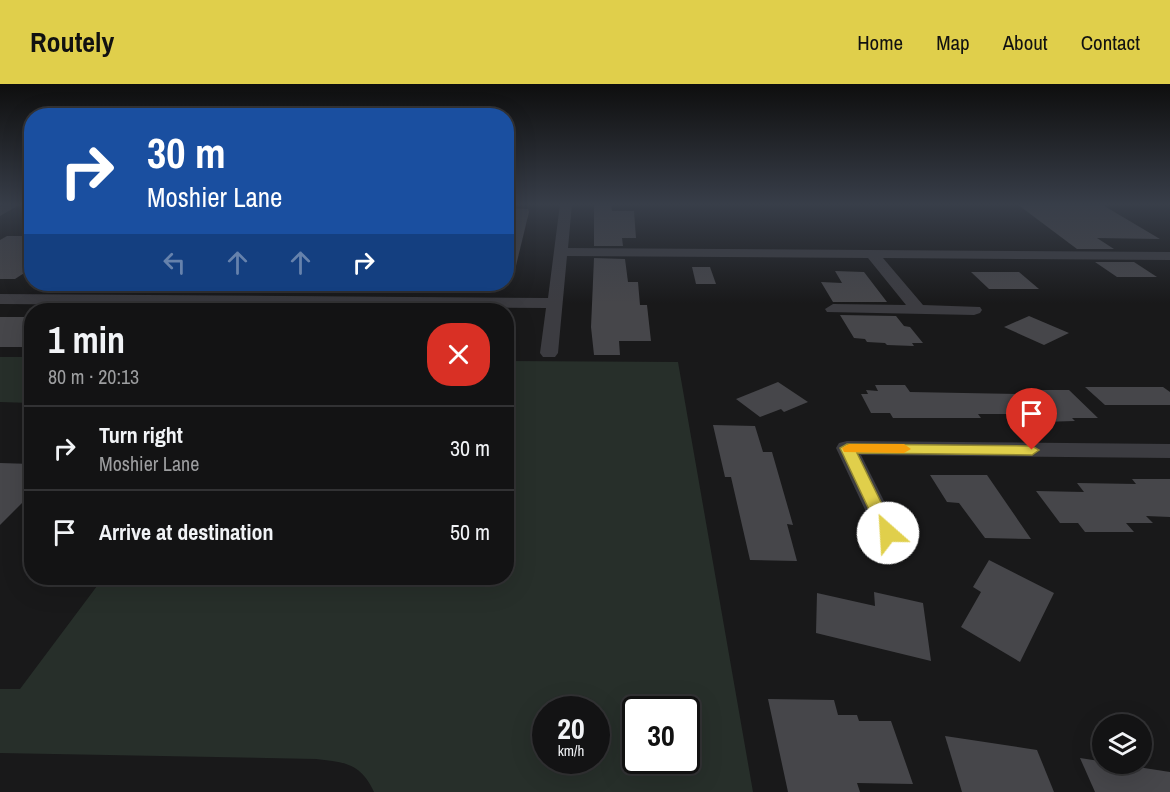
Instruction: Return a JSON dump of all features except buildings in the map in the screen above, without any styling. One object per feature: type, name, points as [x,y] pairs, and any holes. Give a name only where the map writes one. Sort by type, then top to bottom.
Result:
[{"type":"street","points":[[549,353],[563,237]]},
{"type":"street","points":[[561,252],[1170,256]]},
{"type":"street","points":[[872,254],[918,309]]},
{"type":"street","points":[[68,299],[79,291]]},
{"type":"street","points":[[309,301],[317,291]]},
{"type":"street","points":[[0,298],[555,303]]},
{"type":"street","points":[[833,309],[974,310]]},
{"type":"street","points":[[888,533],[847,448],[1170,452]]},
{"type":"shaded area","points":[[0,357],[24,357],[24,403],[0,402]]},
{"type":"shaded area","points":[[514,361],[678,362],[753,792],[374,792],[363,775],[351,766],[316,759],[0,753],[0,689],[20,689],[98,585],[514,585]]},
{"type":"slow traffic","points":[[849,448],[904,449]]},
{"type":"route","points":[[888,533],[847,448],[1032,450]]}]
